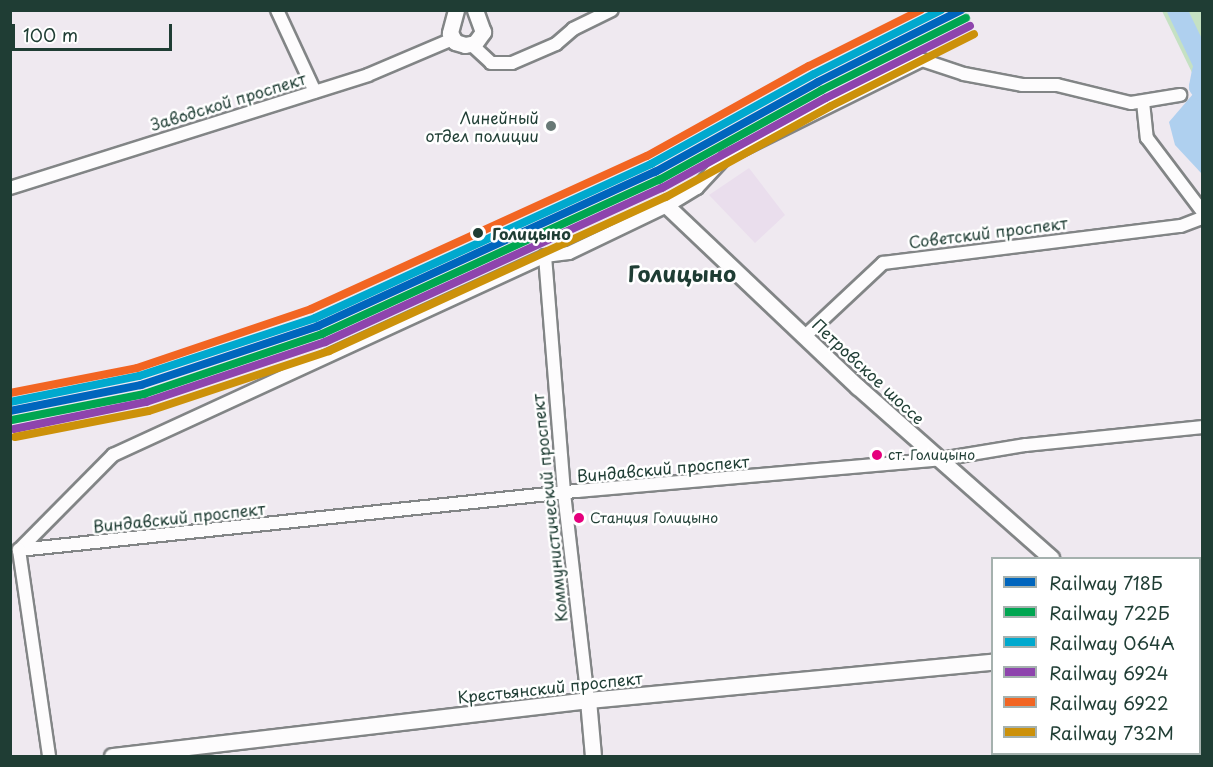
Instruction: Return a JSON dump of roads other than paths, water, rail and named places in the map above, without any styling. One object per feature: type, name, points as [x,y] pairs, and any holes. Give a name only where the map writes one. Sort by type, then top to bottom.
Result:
[{"type":"street","points":[[278,10],[315,92]]},
{"type":"street","points":[[472,45],[483,32],[477,13],[466,11],[455,14],[449,26],[453,39],[462,45],[472,45],[491,63],[512,63],[556,44],[573,29],[612,10]]},
{"type":"street","name":"Заводской проспект","points":[[10,188],[390,67],[453,39]]},
{"type":"street","points":[[49,756],[19,550],[113,455],[545,256],[569,253],[667,206],[697,188],[725,158],[922,60],[964,74],[1022,86],[1057,86],[1092,96],[1143,102],[1180,94]]},
{"type":"street","points":[[1143,102],[1147,138],[1203,211]]},
{"type":"street","name":"Петровское шоссе","points":[[667,206],[805,336],[1050,557]]},
{"type":"street","name":"Советский проспект","points":[[805,336],[883,263],[1181,226],[1203,218]]},
{"type":"street","name":"Коммунистический проспект","points":[[545,256],[564,493],[593,756]]},
{"type":"street","name":"Виндавский проспект","points":[[19,550],[564,493],[941,459],[1026,445],[1203,427]]},
{"type":"street","name":"Крестьянский проспект","points":[[112,756],[588,700],[991,662]]},
{"type":"water","points":[[1199,87],[1202,87],[1202,174],[1175,145],[1169,122]]},
{"type":"waterway","points":[[1177,10],[1202,62]]},
{"type":"waterway","points":[[1202,71],[1199,87],[1202,91]]},
{"type":"rail line","name":"6922","points":[[10,393],[137,368],[311,309],[647,156],[809,66],[921,10]]},
{"type":"rail line","name":"064А","points":[[10,402],[139,376],[315,318],[651,164],[814,74],[941,10]]},
{"type":"rail line","name":"718Б","points":[[10,411],[141,385],[318,326],[655,172],[818,82],[961,10]]},
{"type":"rail line","name":"722Б","points":[[12,420],[144,394],[322,334],[659,180],[822,90],[966,18]]},
{"type":"rail line","name":"6924","points":[[14,429],[146,402],[325,342],[662,188],[826,98],[970,26]]},
{"type":"rail line","name":"732М","points":[[15,437],[149,411],[329,351],[666,197],[831,106],[974,34]]},
{"type":"place","name":"Линейный отдел полиции","points":[[551,126]]},
{"type":"place","name":"Голицыно","points":[[478,233]]},
{"type":"place","name":"ст. Голицыно","points":[[877,455]]},
{"type":"place","name":"Станция Голицыно","points":[[579,518]]},
{"type":"district","name":"Голицыно","points":[[682,273]]}]
